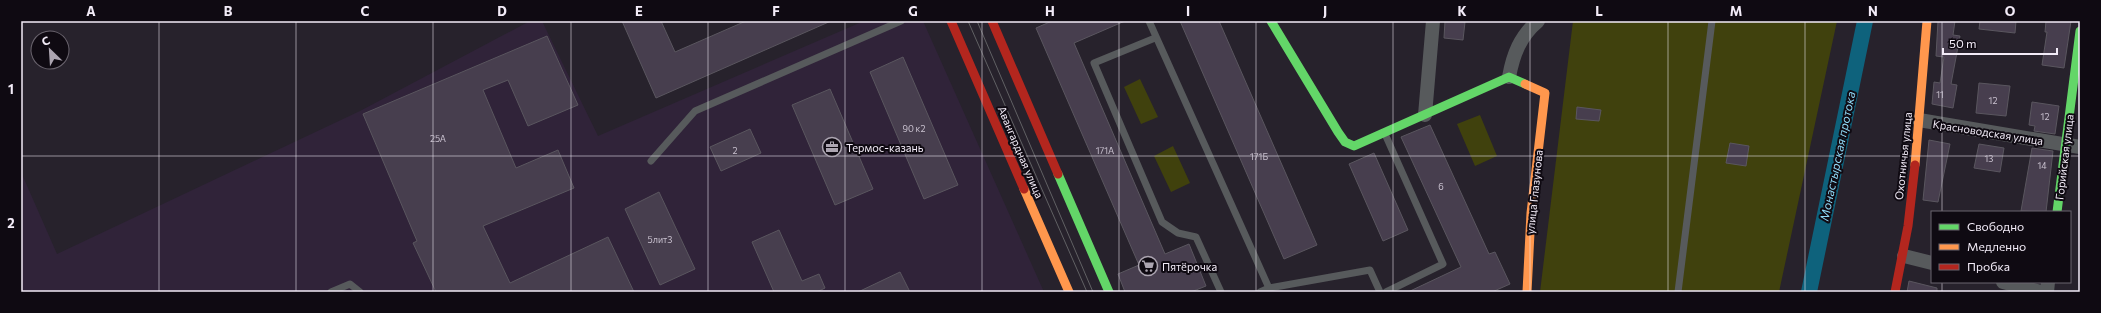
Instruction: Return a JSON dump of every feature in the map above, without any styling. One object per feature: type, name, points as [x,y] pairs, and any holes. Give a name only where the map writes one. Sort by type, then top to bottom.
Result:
[{"type":"street","name":"Авангардная улица","points":[[951,21],[1069,292]]},
{"type":"street","points":[[992,21],[1109,292]]},
{"type":"street","points":[[1271,21],[1345,142],[1354,146],[1509,77],[1513,56],[1528,29],[1538,21]]},
{"type":"street","points":[[1425,115],[1433,21]]},
{"type":"street","name":"Охотничья улица","points":[[1895,292],[1904,256],[1919,120],[1927,21]]},
{"type":"street","name":"Горийская улица","points":[[2057,211],[2080,31]]},
{"type":"street","name":"улица Глазунова","points":[[1509,77],[1545,93],[1531,213],[1527,292]]},
{"type":"street","name":"Красноводская улица","points":[[1919,120],[2065,145],[2080,146]]},
{"type":"street","points":[[1904,256],[1931,263]]},
{"type":"street","points":[[2007,283],[2040,292]]},
{"type":"lane","points":[[651,161],[695,111],[901,21]]},
{"type":"lane","points":[[1149,21],[1269,288]]},
{"type":"lane","points":[[1678,292],[1712,21]]},
{"type":"lane","points":[[1156,38],[1094,63],[1162,222],[1178,233],[1196,238],[1221,292]]},
{"type":"lane","points":[[1384,133],[1443,264],[1386,292]]},
{"type":"lane","points":[[1260,292],[1269,288],[1370,270],[1380,292]]},
{"type":"lane","points":[[331,292],[350,284],[360,292]]},
{"type":"shaded area","points":[[530,21],[542,21],[598,136],[864,21],[923,21],[1044,292],[21,292],[21,172],[57,254],[360,111]]},
{"type":"shaded area","points":[[1573,21],[1837,21],[1779,292],[1540,292]]},
{"type":"shaded area","points":[[1140,79],[1158,117],[1141,124],[1124,87]]},
{"type":"shaded area","points":[[1480,115],[1497,156],[1475,166],[1457,124]]},
{"type":"shaded area","points":[[1173,146],[1190,183],[1171,192],[1154,156]]},
{"type":"building","points":[[622,21],[661,21],[675,52],[746,21],[831,21],[656,98]]},
{"type":"building","points":[[1052,21],[1125,21],[1074,43],[1165,254],[1189,244],[1206,286],[1191,292],[1125,292],[1118,274],[1139,265],[1036,28]]},
{"type":"building","points":[[1180,21],[1219,21],[1317,245],[1284,259]]},
{"type":"building","points":[[1445,21],[1465,22],[1463,40],[1444,38]]},
{"type":"building","points":[[1938,21],[1955,21],[1953,35],[1960,36],[1951,84],[1957,85],[1953,108],[1932,104],[1934,82],[1940,83],[1944,57],[1936,56]]},
{"type":"building","points":[[1980,21],[2016,21],[2015,33],[1979,29]]},
{"type":"building","points":[[2046,21],[2071,21],[2064,68],[2042,65],[2047,32],[2045,32]]},
{"type":"building","points":[[547,36],[578,105],[528,126],[508,80],[483,90],[516,168],[558,150],[574,188],[483,226],[510,283],[608,237],[634,292],[436,292],[413,243],[417,241],[363,114]]},
{"type":"building","points":[[903,57],[958,185],[924,199],[870,72]]},
{"type":"building","points":[[1979,83],[2010,86],[2006,116],[1976,113]]},
{"type":"building","points":[[830,89],[873,189],[835,205],[792,105]]},
{"type":"building","points":[[2032,102],[2059,106],[2055,134],[2034,131],[2035,126],[2029,125]]},
{"type":"building","points":[[1577,107],[1601,110],[1599,121],[1576,119]]},
{"type":"building","points":[[1430,125],[1489,254],[1495,252],[1510,284],[1492,292],[1408,292],[1461,267],[1401,137]]},
{"type":"building","points":[[750,129],[761,153],[721,171],[710,147]]},
{"type":"building","points":[[1929,140],[1950,144],[1938,202],[1923,200]]},
{"type":"building","points":[[1730,143],[1749,146],[1746,166],[1726,163]]},
{"type":"building","points":[[1979,144],[2004,148],[2000,172],[1974,168]]},
{"type":"building","points":[[2032,148],[2053,151],[2046,211],[2021,211]]},
{"type":"building","points":[[1374,153],[1408,230],[1383,241],[1349,164]]},
{"type":"building","points":[[659,192],[695,269],[660,285],[625,209]]},
{"type":"building","points":[[779,230],[802,281],[819,274],[825,288],[817,292],[774,292],[752,242]]},
{"type":"building","points":[[900,272],[910,292],[858,292]]},
{"type":"building","points":[[1909,281],[1937,288],[1937,292],[1907,292]]},
{"type":"waterway","name":"Монастырская протока","points":[[1809,292],[1865,21]]},
{"type":"tram line","points":[[968,21],[1087,292]]},
{"type":"tram line","points":[[977,21],[1093,292]]},
{"type":"traffic: fast","points":[[1271,21],[1338,132],[1345,142],[1354,146],[1509,77],[1525,84]]},
{"type":"traffic: fast","points":[[2057,211],[2080,31]]},
{"type":"traffic: fast","points":[[1058,174],[1109,292]]},
{"type":"traffic: slow","points":[[1915,165],[1927,21]]},
{"type":"traffic: slow","points":[[1525,84],[1545,93],[1531,213],[1527,292]]},
{"type":"traffic: slow","points":[[1024,189],[1069,292]]},
{"type":"traffic: jam","points":[[951,21],[1024,189]]},
{"type":"traffic: jam","points":[[992,21],[1058,174]]},
{"type":"traffic: jam","points":[[1895,292],[1908,226],[1915,165]]},
{"type":"place","name":"Термос-казань","points":[[832,147]]},
{"type":"place","name":"Пятёрочка","points":[[1148,266]]}]
